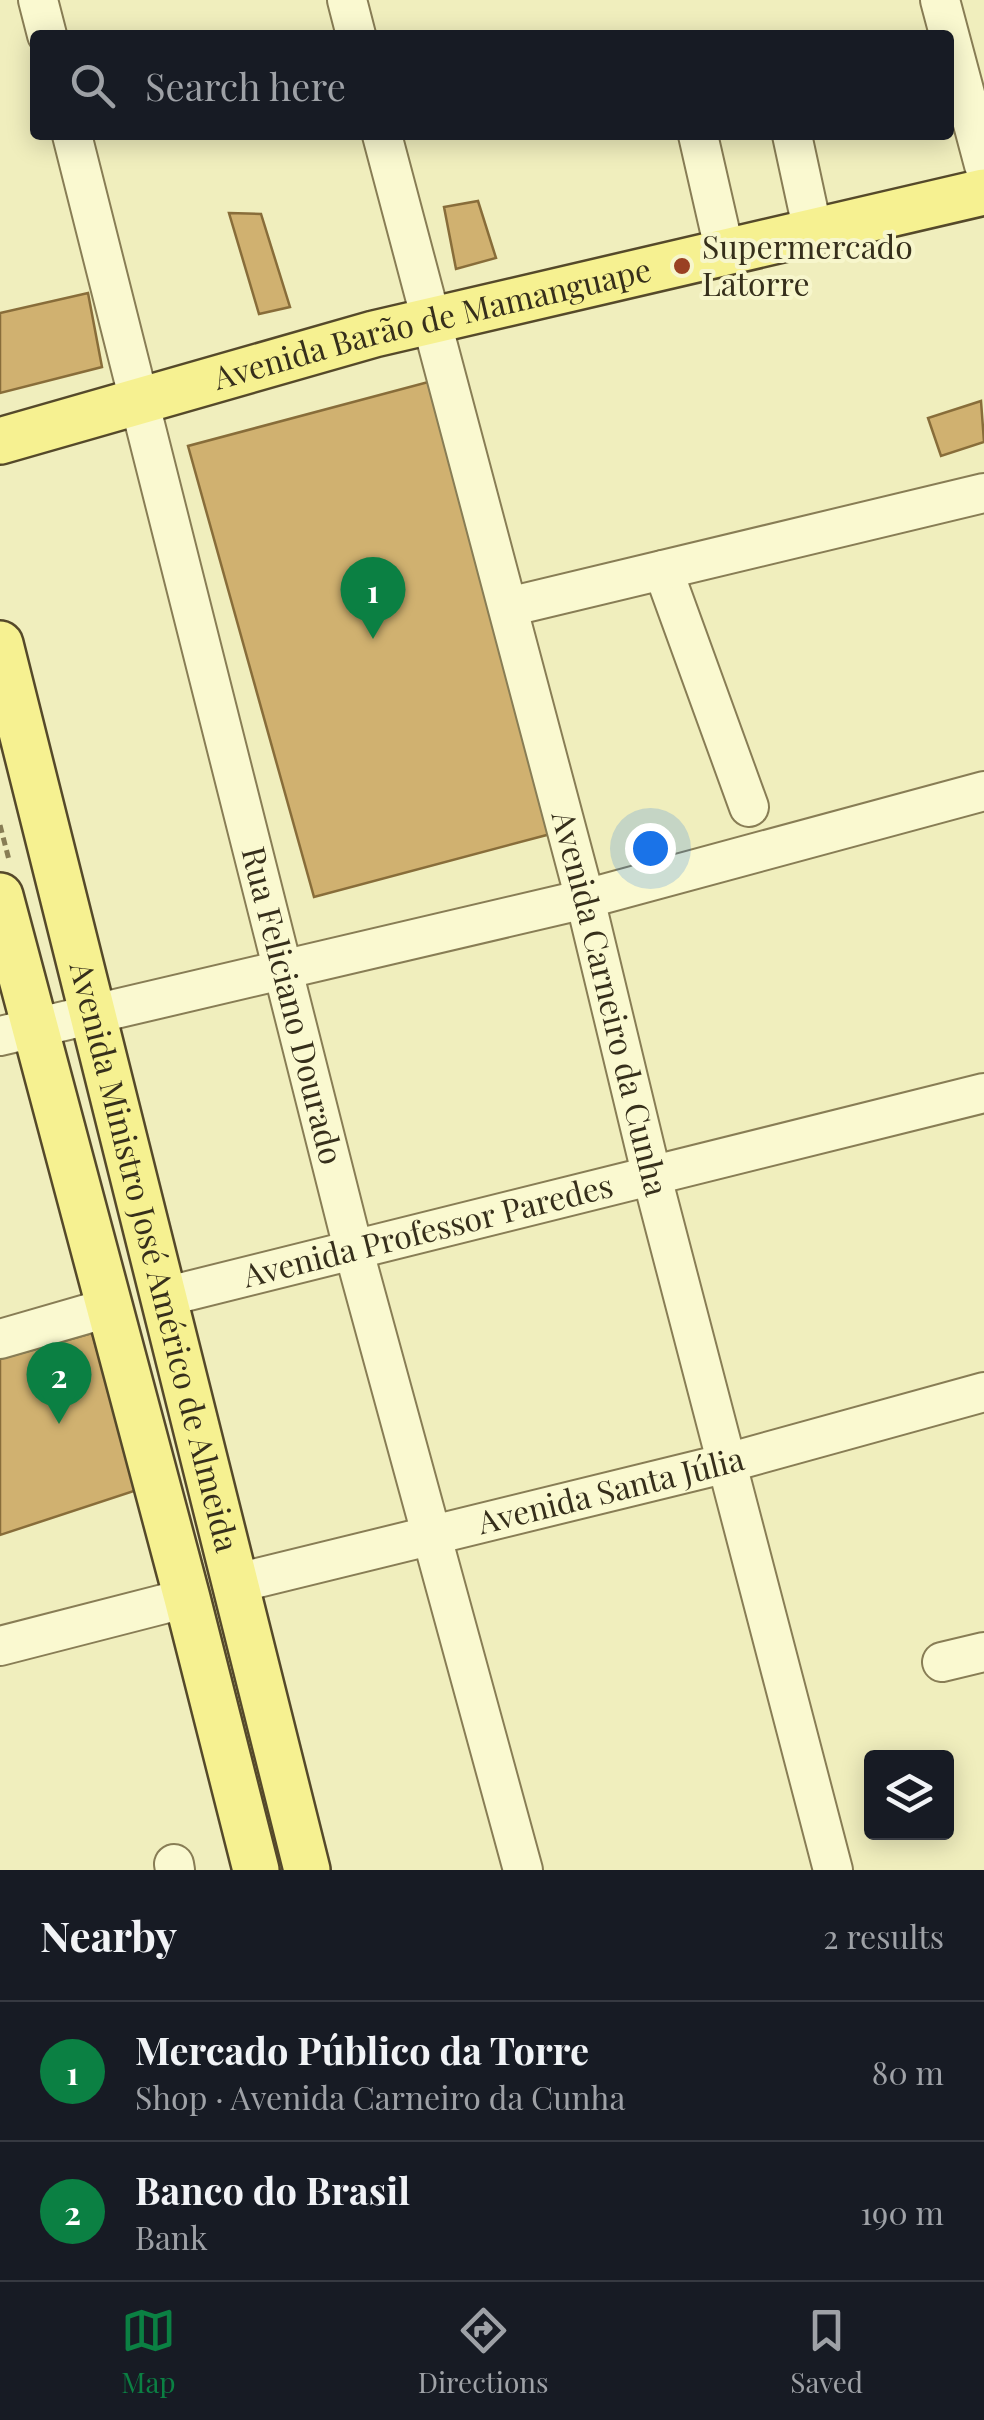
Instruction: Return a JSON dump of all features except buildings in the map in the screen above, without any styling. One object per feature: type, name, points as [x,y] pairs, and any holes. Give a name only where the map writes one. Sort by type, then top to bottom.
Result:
[{"type":"main road","name":"Avenida Barão de Mamanguape","points":[[0,441],[374,334],[984,192]]},
{"type":"main road","name":"Avenida Ministro José Américo de Almeida","points":[[0,644],[306,1870]]},
{"type":"main road","name":"Avenida Ministro José Américo de Almeida","points":[[0,896],[18,1031],[111,1307],[256,1870]]},
{"type":"street","points":[[38,0],[45,30]]},
{"type":"street","points":[[347,0],[355,30]]},
{"type":"street","points":[[940,0],[948,30]]},
{"type":"street","points":[[954,52],[984,164]]},
{"type":"street","name":"Rua Feliciano Dourado","points":[[73,140],[281,968],[430,1535],[523,1870]]},
{"type":"street","name":"Avenida Carneiro da Cunha","points":[[383,140],[585,899],[652,1177],[833,1870]]},
{"type":"street","points":[[699,140],[725,253]]},
{"type":"street","points":[[793,140],[813,232]]},
{"type":"street","points":[[508,606],[984,493]]},
{"type":"street","points":[[663,570],[748,806]]},
{"type":"street","points":[[18,1031],[585,899],[984,791]]},
{"type":"street","name":"Avenida Professor Paredes","points":[[164,1298],[984,1093]]},
{"type":"street","points":[[0,1340],[111,1307]]},
{"type":"street","name":"Avenida Santa Júlia","points":[[237,1583],[727,1463],[984,1392]]},
{"type":"street","points":[[0,1646],[187,1598]]},
{"type":"street","points":[[942,1662],[984,1652]]},
{"type":"place","name":"Supermercado Latorre","points":[[682,266]]},
{"type":"place","name":"Mercado Público da Torre","points":[[373,639]]},
{"type":"place","name":"Banco do Brasil","points":[[59,1424]]}]
